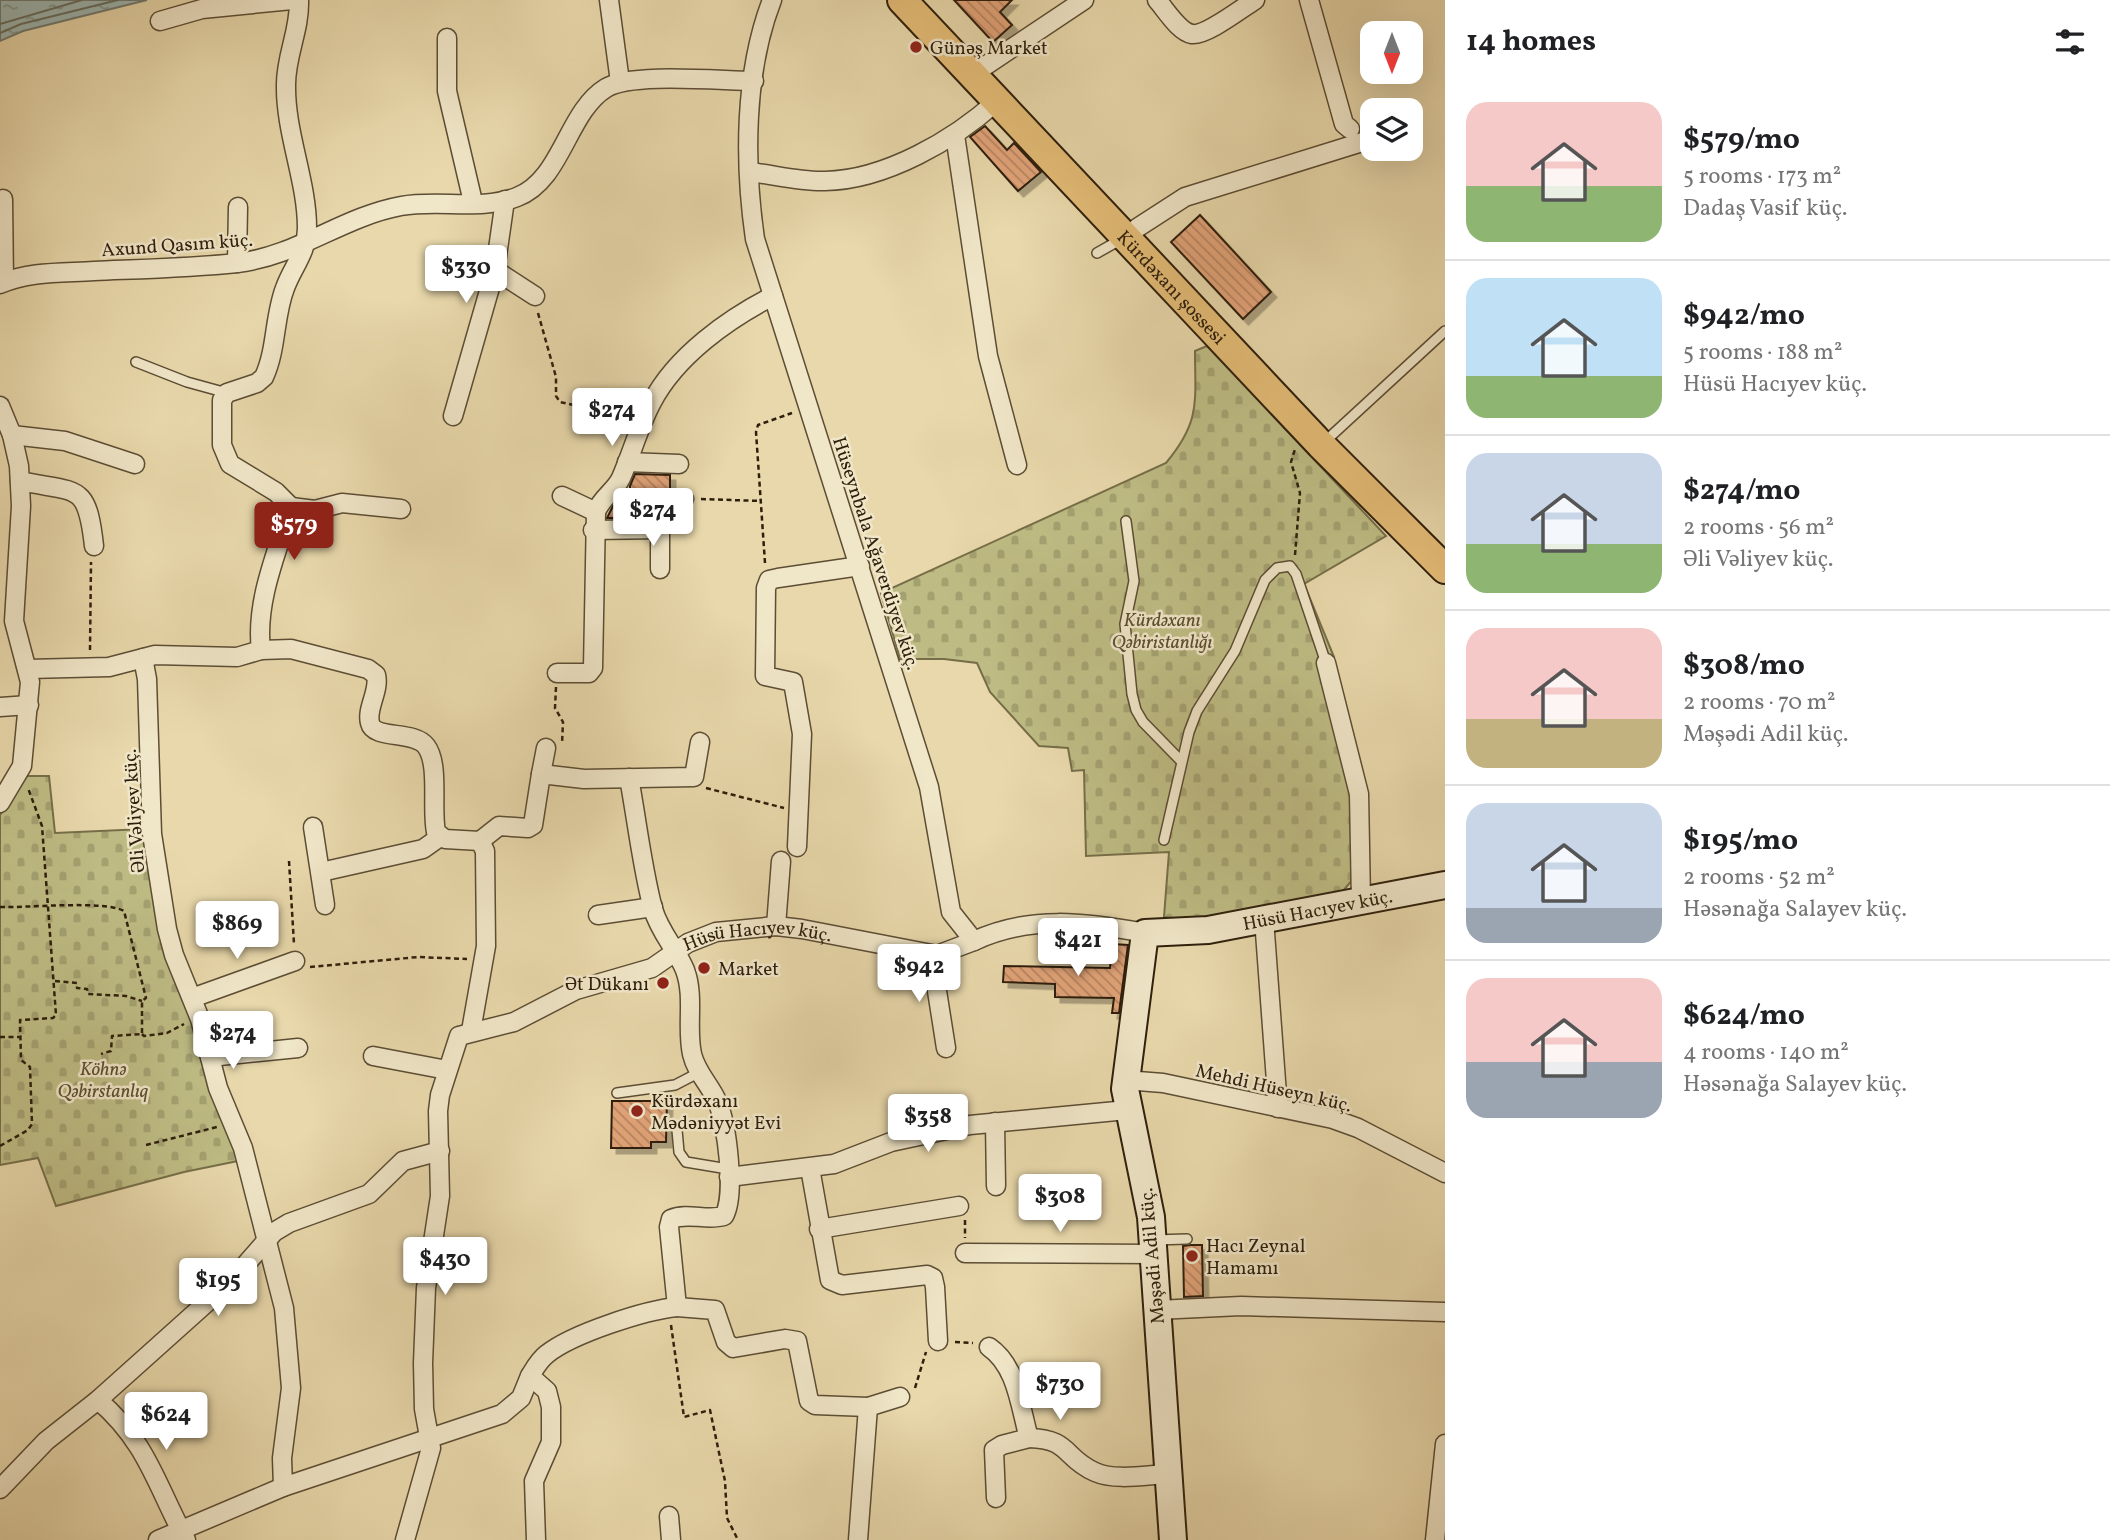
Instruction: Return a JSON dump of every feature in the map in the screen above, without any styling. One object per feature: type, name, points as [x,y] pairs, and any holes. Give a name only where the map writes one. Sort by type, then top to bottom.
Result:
[{"type":"main road","name":"Kürdəxanı şossesi","points":[[902,0],[997,101],[1131,233]]},
{"type":"main road","name":"Kürdəxanı şossesi","points":[[923,0],[985,66],[1131,233],[1445,569]]},
{"type":"main road","name":"Kürdəxanı şossesi","points":[[1321,438],[1445,549]]},
{"type":"street","points":[[160,21],[202,9],[292,0]]},
{"type":"street","points":[[299,0],[300,20],[288,58],[286,104],[304,198],[305,245],[279,306],[264,377],[257,383],[227,393],[222,400],[224,455],[230,464],[275,492],[291,507],[315,510],[342,503],[401,509]]},
{"type":"street","points":[[609,0],[620,82],[754,81]]},
{"type":"street","name":"Hüseynbala Ağaverdiyev küç.","points":[[772,0],[762,34],[750,124],[751,209],[755,239],[929,787],[951,912],[974,941]]},
{"type":"street","points":[[985,66],[1084,0]]},
{"type":"street","points":[[1157,0],[1182,28],[1191,34],[1202,33],[1255,0]]},
{"type":"street","points":[[1310,0],[1344,124],[1350,129]]},
{"type":"street","points":[[447,38],[447,91],[473,202]]},
{"type":"street","name":"Axund Qasım küç.","points":[[2,283],[46,273],[237,263],[265,259],[305,245],[334,228],[376,212],[422,203],[505,200],[530,189],[593,101],[606,88],[620,82]]},
{"type":"street","points":[[750,172],[824,181],[866,177],[955,135],[997,101]]},
{"type":"street","points":[[955,135],[988,356],[1017,465]]},
{"type":"street","points":[[1131,233],[1185,197],[1360,143]]},
{"type":"street","points":[[2,283],[4,199]]},
{"type":"street","points":[[453,416],[495,270],[505,200]]},
{"type":"street","points":[[237,263],[238,207]]},
{"type":"street","points":[[495,270],[536,296]]},
{"type":"street","points":[[557,673],[589,673],[593,668],[595,521],[599,504],[621,480],[652,402],[663,385],[732,318],[773,296]]},
{"type":"street","points":[[0,406],[12,435],[20,481],[14,621],[28,669],[29,705],[25,753],[19,773],[0,803]]},
{"type":"street","points":[[12,435],[65,441],[135,464]]},
{"type":"street","points":[[627,462],[679,464]]},
{"type":"street","points":[[20,481],[77,493],[90,509],[94,545]]},
{"type":"street","points":[[562,496],[595,521],[660,529]]},
{"type":"street","points":[[660,569],[660,529],[668,511],[684,499]]},
{"type":"street","points":[[261,650],[260,624],[265,594],[291,507]]},
{"type":"street","points":[[797,847],[801,807],[802,734],[794,686],[789,680],[771,679],[764,671],[766,588],[769,580],[860,566]]},
{"type":"street","points":[[28,669],[123,665],[167,654],[237,657],[261,650],[290,649],[368,669],[376,676],[378,684],[369,719],[370,726],[376,731],[416,738],[425,744],[432,764],[435,825],[440,837]]},
{"type":"street","name":"Əli Vəliyev küç.","points":[[143,658],[147,678],[152,835],[174,955],[200,1018],[218,1088],[234,1123],[284,1308],[291,1367],[282,1458],[282,1488]]},
{"type":"street","points":[[1326,663],[1359,794],[1361,901]]},
{"type":"street","points":[[0,706],[29,705]]},
{"type":"street","points":[[541,774],[629,778],[694,777],[700,742]]},
{"type":"street","points":[[321,872],[423,849],[440,837],[480,841],[499,825],[528,828],[533,825],[546,748]]},
{"type":"street","points":[[629,778],[653,907],[663,936],[676,953],[690,989],[692,1053],[722,1113],[729,1173],[728,1209],[724,1216],[680,1215],[671,1219],[669,1227],[673,1307]]},
{"type":"street","points":[[313,827],[325,905]]},
{"type":"street","points":[[405,1540],[429,1458],[430,1438],[424,1409],[424,1325],[440,1196],[439,1103],[456,1041],[471,1031],[484,961],[487,861],[480,841]]},
{"type":"street","points":[[776,926],[781,861]]},
{"type":"street","name":"Hüsü Hacıyev küç.","points":[[1145,933],[1208,930],[1445,885]]},
{"type":"street","points":[[598,915],[653,907]]},
{"type":"street","points":[[1264,919],[1278,1108]]},
{"type":"street","points":[[946,1048],[937,992],[937,955],[998,930],[1031,923],[1089,923],[1145,933]]},
{"type":"street","name":"Hüsü Hacıyev küç.","points":[[471,1031],[514,1022],[558,997],[643,972],[688,943],[716,932],[776,926],[937,955]]},
{"type":"street","name":"Məşədi Adil küç.","points":[[1145,933],[1125,1080],[1128,1110],[1147,1191],[1154,1247],[1173,1540]]},
{"type":"street","points":[[192,998],[295,961]]},
{"type":"street","points":[[211,1057],[298,1048]]},
{"type":"street","points":[[373,1056],[447,1070]]},
{"type":"street","name":"Mehdi Hüseyn küç.","points":[[1125,1080],[1163,1083],[1333,1119],[1358,1128],[1445,1173]]},
{"type":"street","points":[[729,1173],[834,1164],[891,1142],[995,1122],[1128,1110]]},
{"type":"street","points":[[995,1122],[996,1186]]},
{"type":"street","points":[[1,1487],[46,1441],[98,1400],[233,1279],[265,1242],[289,1223],[369,1194],[403,1161],[440,1150]]},
{"type":"street","points":[[810,1168],[826,1273],[835,1284],[918,1274],[933,1278],[938,1341]]},
{"type":"street","points":[[819,1229],[959,1206]]},
{"type":"street","points":[[965,1253],[1154,1247]]},
{"type":"street","points":[[1157,1310],[1241,1306],[1445,1312]]},
{"type":"street","points":[[158,1540],[183,1535],[282,1488],[502,1415],[521,1398],[530,1376],[546,1355],[560,1346],[636,1315],[673,1307],[715,1310],[726,1342],[733,1348],[785,1339],[797,1341],[809,1401],[815,1405],[869,1406],[900,1397]]},
{"type":"street","points":[[989,1347],[1001,1355],[1009,1367],[1028,1438]]},
{"type":"street","points":[[530,1376],[547,1391],[551,1407],[551,1441],[534,1481],[536,1540]]},
{"type":"street","points":[[98,1400],[131,1432],[146,1454],[183,1535]]},
{"type":"street","points":[[859,1540],[869,1406]]},
{"type":"street","points":[[996,1498],[994,1450],[1028,1438],[1048,1438],[1061,1443],[1095,1472],[1108,1475],[1167,1474]]},
{"type":"street","points":[[1435,1540],[1445,1444]]},
{"type":"street","points":[[669,1516],[670,1540]]},
{"type":"lane","points":[[1097,253],[1131,233]]},
{"type":"lane","points":[[1321,438],[1445,331]]},
{"type":"lane","points":[[136,362],[187,382],[227,393]]},
{"type":"lane","points":[[1126,521],[1134,581],[1125,624],[1132,694],[1136,710],[1143,722],[1182,762]]},
{"type":"lane","points":[[1164,840],[1197,711],[1235,651],[1265,580],[1277,568],[1290,566],[1296,574],[1326,663]]},
{"type":"lane","points":[[617,1093],[674,1085],[700,1072]]},
{"type":"lane","points":[[677,1130],[679,1152],[686,1162],[729,1173]]},
{"type":"lane","points":[[1154,1247],[1187,1239]]},
{"type":"path","points":[[536,296],[555,377],[555,396],[560,402],[574,405]]},
{"type":"path","points":[[769,580],[761,501],[758,425],[808,408]]},
{"type":"path","points":[[1290,566],[1294,555],[1300,494],[1291,456],[1321,438]]},
{"type":"path","points":[[684,499],[761,501]]},
{"type":"path","points":[[90,668],[90,565],[94,545]]},
{"type":"path","points":[[546,748],[558,749],[562,745],[563,722],[555,708],[557,673]]},
{"type":"path","points":[[0,1146],[28,1130],[32,1124],[30,1067],[28,1063],[22,1062],[20,1020],[53,1018],[56,1015],[42,825],[29,790],[19,773]]},
{"type":"path","points":[[694,777],[706,788],[762,804],[801,807]]},
{"type":"path","points":[[289,861],[295,961],[302,967],[418,957],[484,961]]},
{"type":"path","points":[[0,907],[48,908],[55,904],[124,911],[146,998],[142,1001],[142,1034]]},
{"type":"path","points":[[55,981],[77,983],[77,988],[87,989],[88,994],[126,996],[142,1001]]},
{"type":"path","points":[[101,1054],[111,1051],[112,1036],[144,1036],[167,1032],[200,1018]]},
{"type":"path","points":[[0,1037],[20,1037]]},
{"type":"path","points":[[146,1145],[234,1123]]},
{"type":"path","points":[[673,1307],[684,1417],[710,1410],[725,1480],[727,1518],[738,1540]]},
{"type":"green space","name":"Kürdəxanı Qəbiristanlığı","points":[[1207,346],[1386,536],[1304,584],[1334,657],[1319,662],[1348,772],[1355,818],[1353,879],[1338,897],[1184,920],[1164,917],[1169,852],[1086,856],[1084,770],[1072,771],[1068,748],[1039,746],[990,692],[977,663],[944,659],[900,659],[881,593],[1166,463],[1191,423],[1195,398],[1195,351]]},
{"type":"green space","name":"Köhnə Qəbirstanlıq","points":[[27,776],[49,776],[55,833],[144,829],[199,1038],[238,1161],[184,1172],[56,1206],[38,1158],[0,1165],[0,815]]},
{"type":"water","points":[[0,0],[147,0],[23,31],[0,41]]},
{"type":"building","points":[[954,0],[1012,0],[1000,12],[1012,25],[993,42]]},
{"type":"building","points":[[985,126],[1007,150],[1014,143],[1041,172],[1018,191],[970,137]]},
{"type":"building","points":[[1200,215],[1271,292],[1243,319],[1171,242]]},
{"type":"building","points":[[635,474],[670,475],[670,495],[660,503],[653,518],[607,518],[613,506],[630,506],[630,486]]},
{"type":"building","points":[[1112,944],[1128,945],[1119,1013],[1112,1013],[1114,998],[1055,997],[1055,984],[1003,982],[1004,966],[1110,968]]},
{"type":"building","points":[[612,1101],[667,1101],[666,1142],[651,1142],[651,1148],[611,1148]]},
{"type":"building","points":[[1202,1245],[1203,1296],[1184,1297],[1183,1246]]},
{"type":"place","name":"Günəş Market","points":[[916,47]]},
{"type":"place","name":"Market","points":[[704,968]]},
{"type":"place","name":"Ət Dükanı","points":[[663,983]]},
{"type":"place","name":"Kürdəxanı Mədəniyyət Evi","points":[[637,1111]]},
{"type":"place","name":"Hacı Zeynal Hamamı","points":[[1192,1256]]}]
